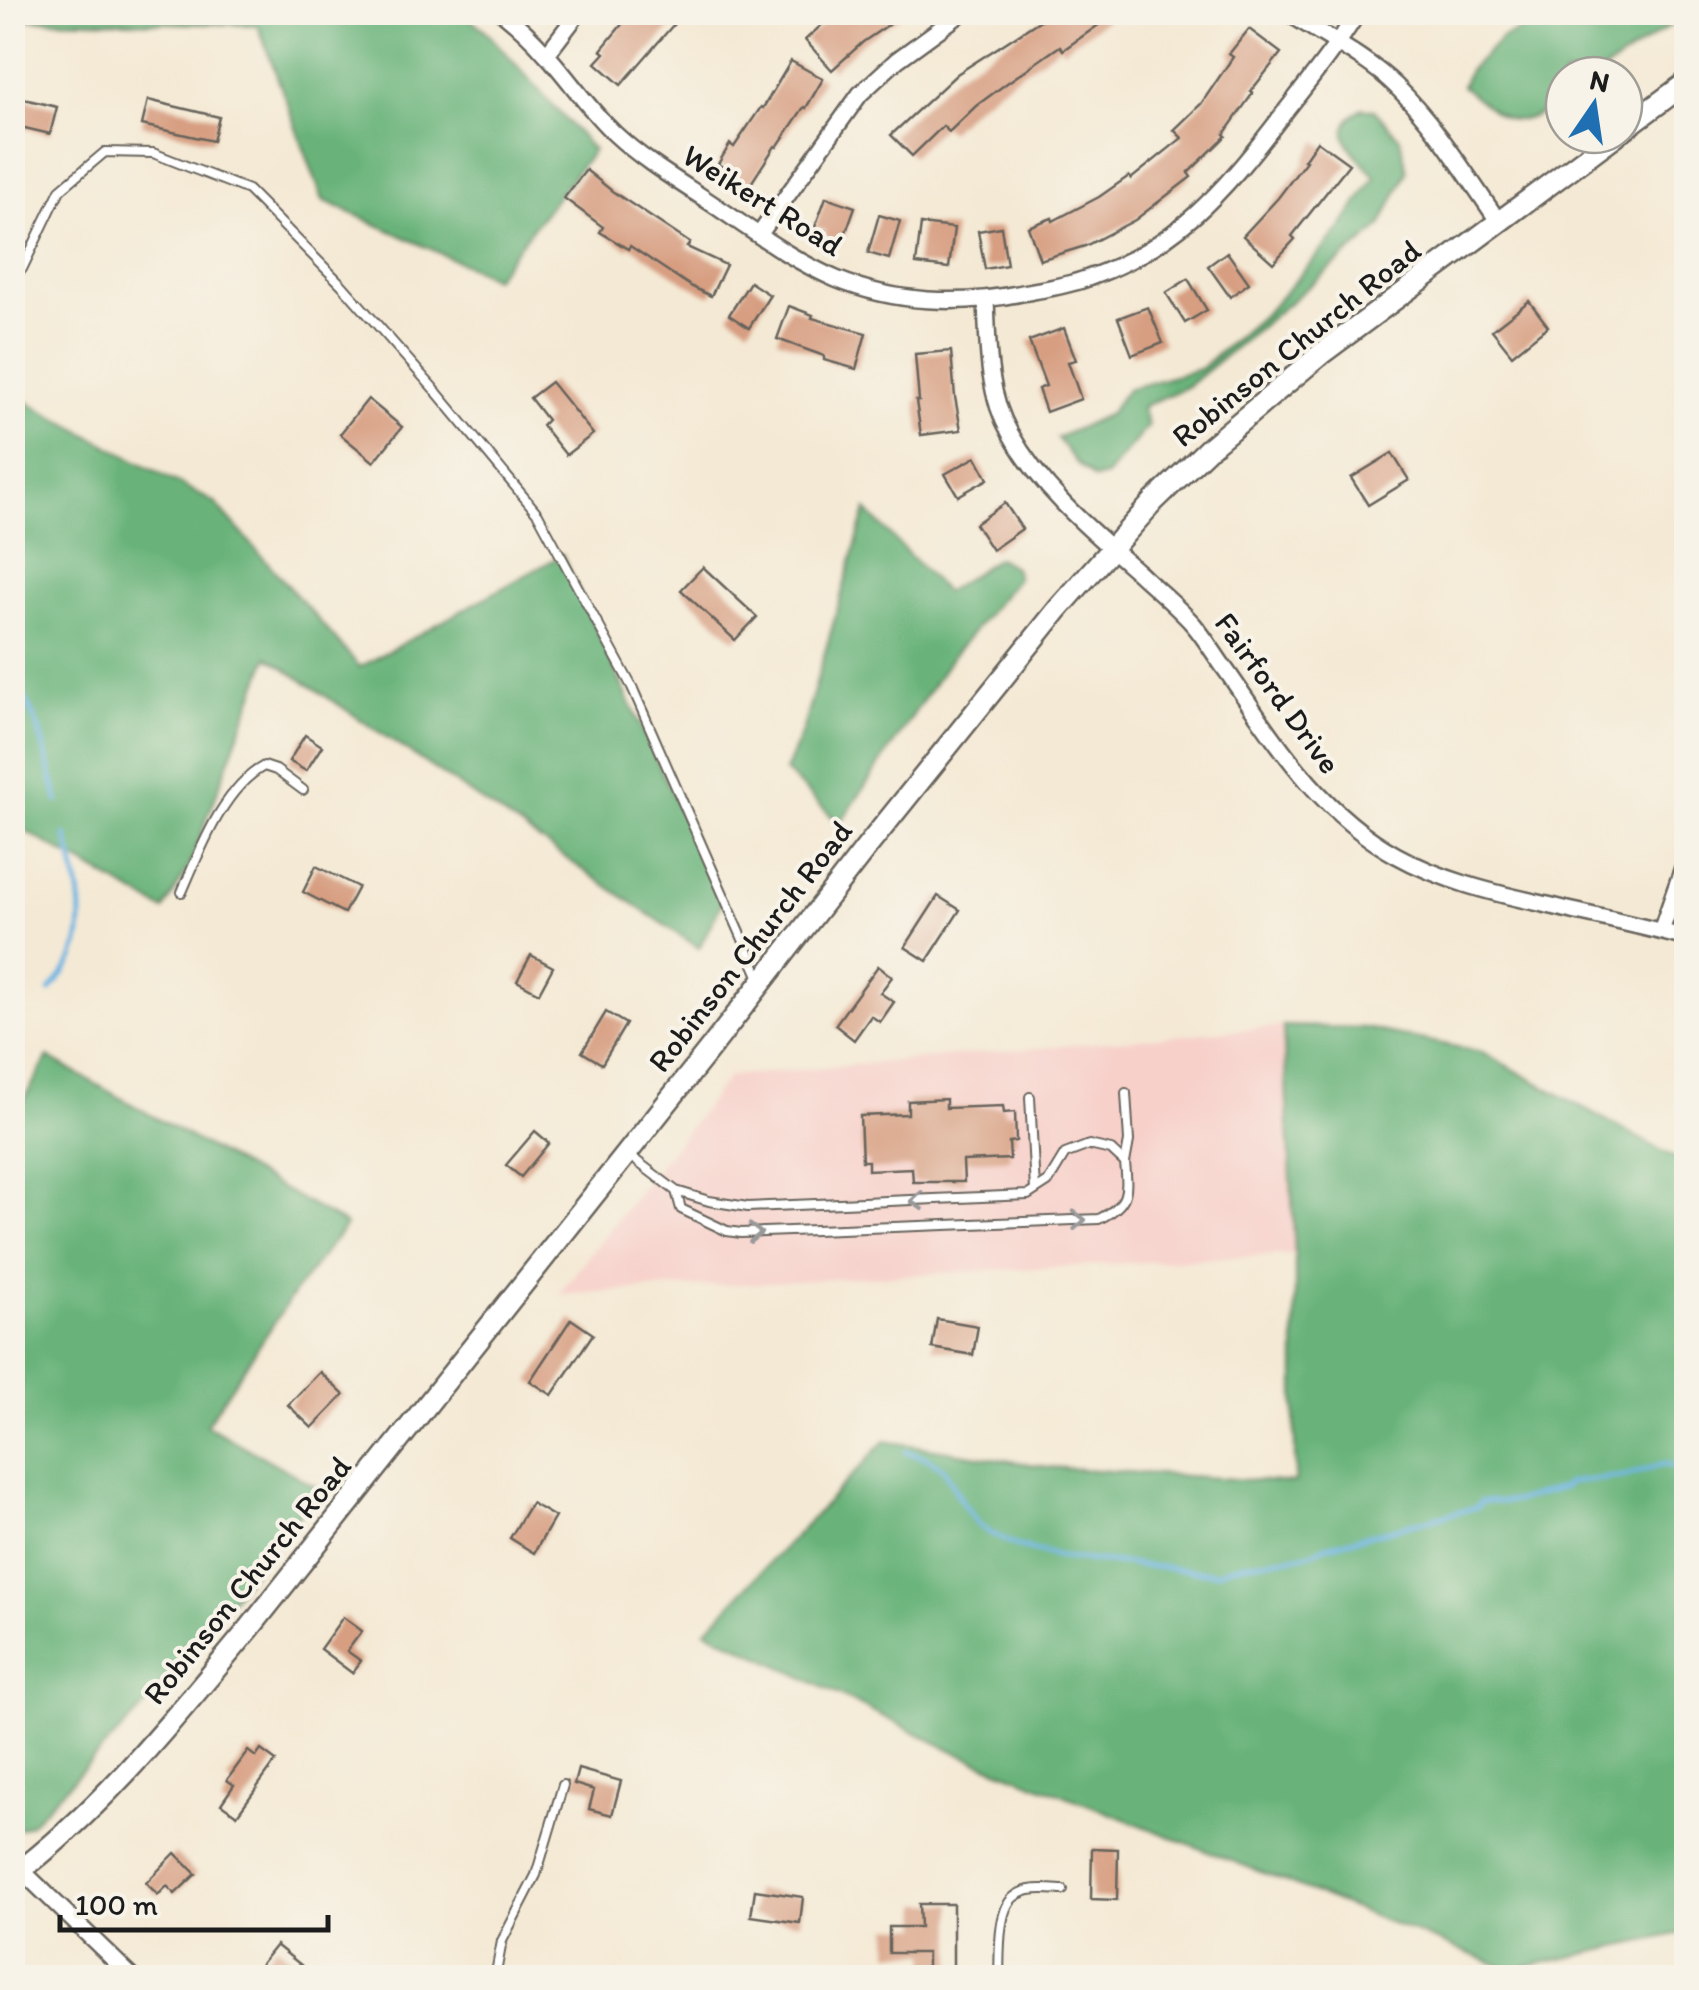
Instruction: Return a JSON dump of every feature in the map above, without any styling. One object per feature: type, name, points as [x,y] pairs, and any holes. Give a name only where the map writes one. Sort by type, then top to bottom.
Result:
[{"type":"street","name":"Weikert Road","points":[[502,12],[547,54],[615,134],[759,235],[794,258],[838,279],[885,294],[934,300],[986,300],[1085,280],[1126,263],[1165,240],[1229,184],[1338,45],[1358,12]]},
{"type":"street","points":[[547,54],[579,12]]},
{"type":"street","points":[[759,235],[860,94],[897,60],[963,12]]},
{"type":"street","points":[[1287,12],[1394,84],[1418,110],[1499,222]]},
{"type":"street","points":[[1644,114],[1686,83]]},
{"type":"street","name":"Robinson Church Road","points":[[16,1869],[104,1796],[176,1717],[1058,608],[1154,501],[1208,448],[1321,354],[1589,155]]},
{"type":"street","name":"Fairford Drive","points":[[986,300],[991,378],[997,406],[1037,476],[1196,627],[1298,772],[1332,809],[1371,840],[1414,866],[1461,884],[1686,938]]},
{"type":"street","points":[[1661,932],[1686,859]]},
{"type":"street","points":[[16,1869],[133,1978]]},
{"type":"lane","points":[[22,270],[60,190],[105,152],[153,154],[248,190],[342,285],[538,514],[632,687],[762,982]]},
{"type":"lane","points":[[182,892],[202,846],[248,774],[264,766],[303,790]]},
{"type":"lane","points":[[676,1191],[682,1210],[740,1233],[1099,1219],[1124,1201],[1128,1189],[1126,1093]]},
{"type":"lane","points":[[1030,1098],[1035,1190]]},
{"type":"lane","points":[[626,1153],[676,1191],[748,1207],[1028,1195],[1048,1182],[1065,1154],[1090,1144],[1111,1150],[1125,1162]]},
{"type":"lane","points":[[495,1978],[502,1942],[536,1875],[563,1785]]},
{"type":"lane","points":[[999,1978],[1001,1932],[1013,1897],[1034,1889],[1063,1890]]},
{"type":"shaded area","points":[[1283,1026],[1295,1254],[559,1294],[729,1076]]},
{"type":"green space","points":[[13,12],[461,13],[484,29],[593,150],[494,278],[323,200],[258,25],[13,19]]},
{"type":"green space","points":[[1563,13],[1686,14],[1627,55],[1544,55],[1544,111],[1520,120],[1500,115],[1462,86],[1469,70],[1503,37]]},
{"type":"green space","points":[[1362,108],[1374,110],[1400,138],[1407,171],[1380,228],[1188,386],[1142,407],[1148,426],[1106,476],[1095,479],[1077,464],[1057,438],[1109,414],[1127,389],[1200,369],[1269,310],[1340,230],[1375,177],[1353,151],[1345,134],[1351,117]]},
{"type":"green space","points":[[12,394],[215,503],[360,667],[562,555],[722,902],[699,948],[268,657],[189,867],[164,910],[13,824]]},
{"type":"green space","points":[[866,510],[945,592],[998,558],[1014,567],[1017,578],[951,658],[840,824],[785,771],[802,732]]},
{"type":"green space","points":[[1283,1026],[1365,1028],[1482,1052],[1686,1164],[1686,1932],[1511,1970],[964,1756],[706,1630],[885,1441],[1048,1467],[1295,1483],[1295,1254]]},
{"type":"green space","points":[[48,1057],[346,1225],[296,1290],[206,1425],[320,1489],[142,1709],[29,1825],[19,1829],[12,1827],[13,1708],[20,1701],[12,1693],[12,1435],[21,1379],[12,1364],[13,1119]]},
{"type":"building","points":[[632,12],[659,12],[674,24],[621,85],[596,63],[605,53],[601,50]]},
{"type":"building","points":[[836,12],[907,12],[863,42],[832,70],[805,40]]},
{"type":"building","points":[[1038,12],[1117,12],[1007,83],[949,132],[943,126],[912,156],[891,135],[957,74],[1042,19]]},
{"type":"building","points":[[1249,29],[1281,53],[1251,91],[1226,136],[1188,173],[1191,177],[1135,220],[1085,246],[1040,260],[1028,227],[1052,218],[1053,221],[1129,176],[1131,179],[1182,138],[1174,130],[1201,104],[1233,57],[1229,54]]},
{"type":"building","points":[[791,61],[823,79],[750,185],[718,164],[730,144],[734,147],[763,108]]},
{"type":"building","points":[[12,96],[57,107],[50,134],[12,125]]},
{"type":"building","points":[[148,100],[219,117],[213,141],[142,125]]},
{"type":"building","points":[[1317,141],[1349,164],[1273,263],[1243,236],[1278,198]]},
{"type":"building","points":[[586,170],[690,243],[687,247],[726,265],[711,296],[600,232],[603,227],[564,198]]},
{"type":"building","points":[[826,197],[855,207],[842,243],[824,236],[826,231],[815,227]]},
{"type":"building","points":[[879,215],[900,221],[889,259],[868,253]]},
{"type":"building","points":[[921,224],[954,228],[949,268],[916,264]]},
{"type":"building","points":[[1001,227],[1007,265],[985,269],[978,231]]},
{"type":"building","points":[[1227,252],[1249,283],[1230,297],[1208,266]]},
{"type":"building","points":[[1188,279],[1207,310],[1185,323],[1166,293]]},
{"type":"building","points":[[750,282],[770,295],[749,328],[729,315]]},
{"type":"building","points":[[1529,301],[1548,326],[1512,355],[1492,330]]},
{"type":"building","points":[[789,306],[813,315],[812,318],[866,333],[856,369],[777,339]]},
{"type":"building","points":[[1148,307],[1163,343],[1132,355],[1118,318]]},
{"type":"building","points":[[1064,328],[1076,360],[1068,362],[1081,399],[1046,412],[1038,389],[1046,386],[1029,341]]},
{"type":"building","points":[[951,351],[961,430],[921,435],[915,354]]},
{"type":"building","points":[[551,382],[593,434],[566,455],[542,425],[547,420],[530,398]]},
{"type":"building","points":[[368,399],[402,427],[374,462],[340,434]]},
{"type":"building","points":[[1392,453],[1409,480],[1368,505],[1351,478]]},
{"type":"building","points":[[976,457],[988,479],[958,496],[945,474]]},
{"type":"building","points":[[1005,503],[1022,529],[992,550],[975,524]]},
{"type":"building","points":[[703,567],[757,617],[735,640],[681,590]]},
{"type":"building","points":[[305,735],[322,746],[306,771],[289,761]]},
{"type":"building","points":[[316,866],[358,887],[344,913],[303,892]]},
{"type":"building","points":[[938,896],[960,910],[927,961],[905,947]]},
{"type":"building","points":[[531,955],[553,967],[539,993],[517,981]]},
{"type":"building","points":[[878,966],[892,977],[880,993],[894,1002],[880,1022],[871,1016],[854,1040],[835,1025]]},
{"type":"building","points":[[606,1012],[626,1024],[602,1064],[582,1052]]},
{"type":"building","points":[[946,1099],[946,1108],[1003,1106],[1004,1113],[1015,1112],[1016,1141],[1009,1142],[1010,1159],[963,1161],[964,1182],[913,1182],[912,1168],[868,1170],[868,1161],[862,1161],[860,1116],[908,1114],[908,1101]]},
{"type":"building","points":[[535,1131],[549,1143],[521,1177],[506,1165]]},
{"type":"building","points":[[571,1319],[593,1334],[552,1395],[530,1381]]},
{"type":"building","points":[[937,1319],[978,1326],[973,1355],[932,1348]]},
{"type":"building","points":[[320,1372],[344,1395],[312,1428],[288,1405]]},
{"type":"building","points":[[531,1503],[555,1517],[534,1553],[510,1538]]},
{"type":"building","points":[[343,1617],[362,1631],[347,1651],[361,1661],[352,1673],[320,1649]]},
{"type":"building","points":[[261,1750],[276,1761],[237,1815],[221,1804],[234,1785],[227,1780],[248,1751],[256,1757]]},
{"type":"building","points":[[578,1769],[621,1781],[612,1815],[589,1809],[594,1790],[574,1784]]},
{"type":"building","points":[[1092,1848],[1118,1849],[1117,1900],[1091,1899]]},
{"type":"building","points":[[175,1853],[196,1874],[175,1894],[167,1886],[158,1895],[146,1883]]},
{"type":"building","points":[[755,1890],[803,1897],[800,1923],[751,1916]]},
{"type":"building","points":[[919,1904],[953,1904],[953,1978],[927,1978],[927,1953],[889,1953],[889,1927],[920,1927]]},
{"type":"building","points":[[276,1945],[317,1978],[276,1978],[260,1965]]},
{"type":"waterway","points":[[12,670],[39,729],[58,801]]},
{"type":"waterway","points":[[50,991],[71,962],[80,928],[80,896],[66,835]]},
{"type":"waterway","points":[[906,1452],[927,1458],[944,1469],[978,1524],[1020,1547],[1067,1558],[1218,1573],[1240,1564],[1312,1553],[1477,1507],[1480,1502],[1517,1501],[1568,1483],[1626,1476],[1662,1464],[1686,1468]]}]
